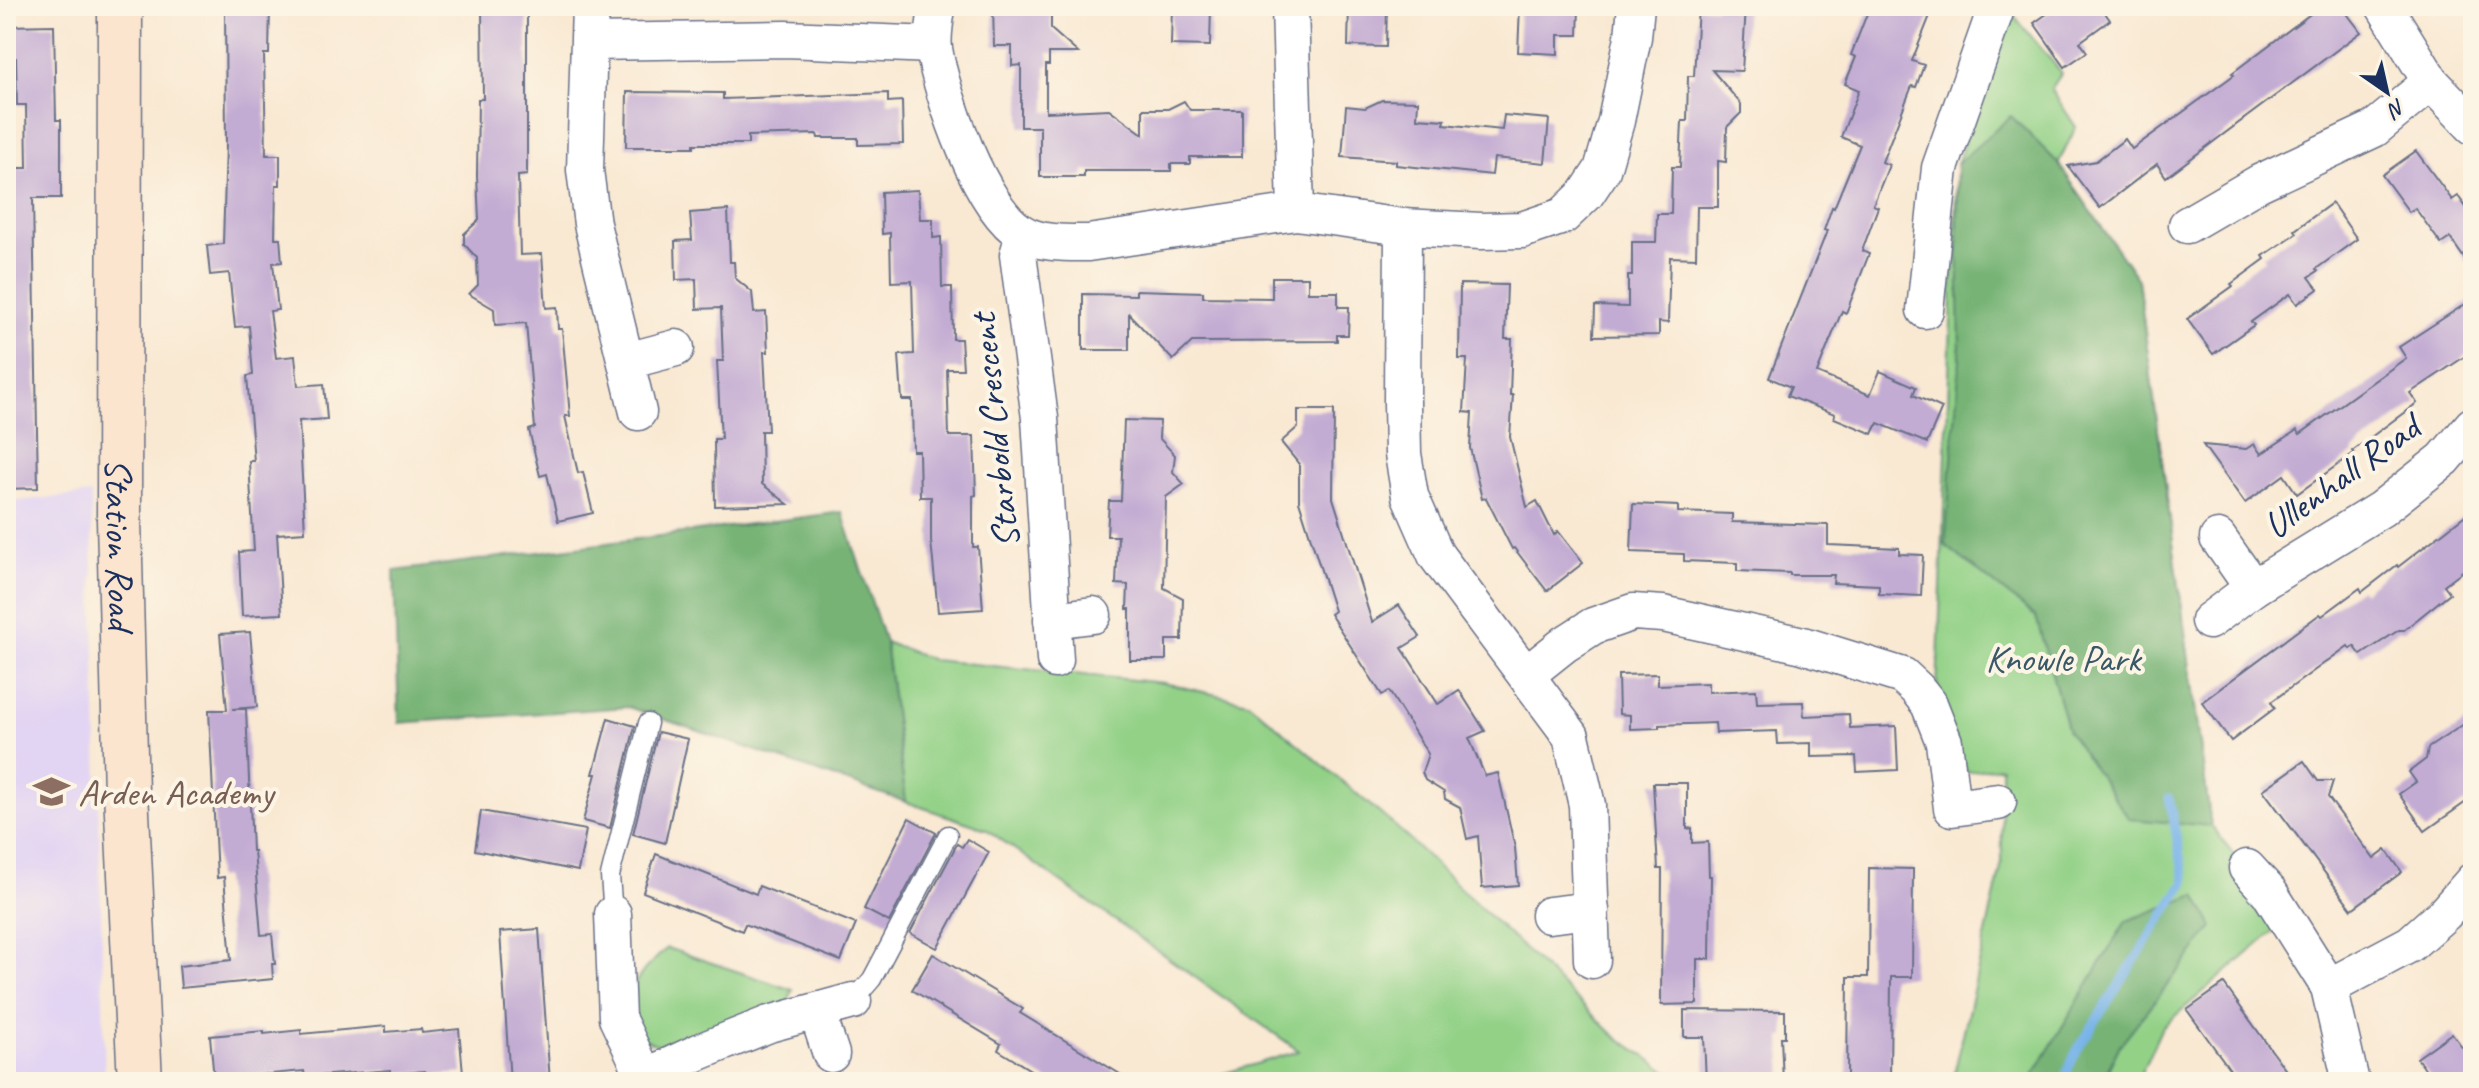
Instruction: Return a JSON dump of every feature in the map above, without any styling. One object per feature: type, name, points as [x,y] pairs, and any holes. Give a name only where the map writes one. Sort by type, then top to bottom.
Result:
[{"type":"main road","name":"Station Road","points":[[120,6],[119,520],[126,792],[140,1082]]},
{"type":"street","points":[[590,6],[585,170],[592,224],[638,412]]},
{"type":"street","points":[[937,6],[933,45],[945,94],[966,150],[991,199],[1006,220],[1024,235],[1055,242],[1088,243],[1296,212],[1403,227],[1481,231],[1522,230],[1563,216],[1586,194],[1602,170],[1616,121],[1636,6]]},
{"type":"street","points":[[1290,6],[1296,212]]},
{"type":"street","points":[[1925,310],[1940,168],[1997,6]]},
{"type":"street","points":[[2384,6],[2431,82],[2473,126]]},
{"type":"street","points":[[590,42],[786,39],[933,45]]},
{"type":"street","points":[[2187,225],[2259,183],[2374,129],[2431,82]]},
{"type":"street","points":[[1403,227],[1402,416],[1403,454],[1410,496],[1436,555],[1571,736],[1587,805],[1592,960]]},
{"type":"street","name":"Starbold Crescent","points":[[1024,235],[1018,255],[1040,418],[1055,660]]},
{"type":"street","points":[[627,361],[676,348]]},
{"type":"street","name":"Ullenhall Road","points":[[2209,621],[2253,588],[2381,509],[2444,459],[2473,425]]},
{"type":"street","name":"Ullenhall Road","points":[[2218,538],[2253,588]]},
{"type":"street","points":[[1526,675],[1593,626],[1633,612],[1663,614],[1803,645],[1903,676],[1929,704],[1944,742],[1952,808],[1998,802]]},
{"type":"street","points":[[1052,620],[1093,615]]},
{"type":"street","points":[[2247,868],[2269,892],[2329,987],[2351,1082]]},
{"type":"street","points":[[2329,987],[2410,944],[2445,913],[2473,881]]},
{"type":"street","points":[[1549,915],[1591,910]]},
{"type":"street","points":[[613,914],[617,1018],[640,1080],[769,1024],[853,1001]]},
{"type":"street","points":[[817,1012],[831,1054]]},
{"type":"lane","points":[[613,914],[610,876],[648,723]]},
{"type":"lane","points":[[853,1001],[872,979],[948,835]]},
{"type":"shaded area","name":"Arden Academy","points":[[91,494],[105,1082],[6,1082],[6,502]]},
{"type":"green space","name":"Knowle Park","points":[[2010,11],[2062,73],[2051,89],[2076,127],[2058,164],[2138,280],[2211,826],[2287,920],[2162,1027],[2137,1082],[1934,1082],[1953,1079],[2002,863],[2001,767],[1967,772],[1937,690],[1957,164]]},
{"type":"green space","points":[[2011,116],[2058,163],[2138,280],[2211,826],[2129,819],[2068,731],[2036,617],[1945,545],[1960,358],[1957,164]]},
{"type":"green space","points":[[842,512],[885,642],[906,802],[628,707],[399,723],[394,571]]},
{"type":"green space","points":[[885,642],[933,660],[1164,683],[1248,702],[1395,826],[1614,1035],[1683,1082],[1195,1082],[1299,1051],[986,829],[906,802]]},
{"type":"green space","points":[[2196,895],[2213,927],[2120,1045],[2102,1082],[2029,1082],[2126,921]]},
{"type":"green space","points":[[667,948],[793,990],[788,1002],[703,1033],[658,1045],[639,1037],[627,994],[645,969]]},
{"type":"building","points":[[225,6],[270,6],[269,54],[264,54],[266,155],[280,155],[275,238],[280,238],[282,262],[273,263],[278,310],[270,311],[276,358],[295,356],[298,386],[324,384],[327,419],[299,421],[305,532],[277,534],[282,614],[242,616],[239,552],[254,551],[249,461],[254,461],[247,376],[253,375],[249,326],[235,327],[229,273],[210,275],[207,246],[223,244]]},
{"type":"building","points":[[482,6],[527,6],[527,175],[518,176],[520,255],[542,254],[546,308],[557,307],[570,416],[565,416],[578,473],[583,472],[593,513],[558,521],[547,474],[540,476],[529,430],[535,428],[526,323],[495,325],[494,309],[469,294],[478,285],[477,258],[464,244],[464,234],[479,220],[478,99],[483,99]]},
{"type":"building","points":[[993,6],[1051,6],[1051,29],[1078,53],[1049,53],[1046,112],[1109,109],[1143,134],[1143,109],[1168,109],[1184,101],[1190,110],[1242,110],[1242,157],[1190,157],[1190,164],[1171,164],[1171,171],[1084,171],[1084,177],[1040,177],[1040,127],[1021,127],[1021,65],[1012,66],[1012,46],[994,46]]},
{"type":"building","points":[[1172,6],[1211,6],[1210,46],[1171,45]]},
{"type":"building","points":[[1349,6],[1387,6],[1386,47],[1348,46]]},
{"type":"building","points":[[1520,6],[1579,8],[1578,35],[1558,35],[1558,54],[1518,52]]},
{"type":"building","points":[[1746,6],[1742,71],[1712,70],[1741,104],[1741,113],[1727,127],[1726,162],[1718,161],[1718,207],[1697,207],[1696,258],[1670,257],[1668,323],[1659,322],[1659,335],[1594,336],[1595,306],[1628,307],[1632,242],[1656,242],[1657,214],[1671,214],[1672,167],[1680,167],[1682,121],[1687,121],[1688,76],[1694,76],[1698,7]]},
{"type":"building","points":[[1870,6],[1912,6],[1931,13],[1912,61],[1924,65],[1916,87],[1912,86],[1882,162],[1889,165],[1873,205],[1878,207],[1862,251],[1869,254],[1846,313],[1842,311],[1817,373],[1870,395],[1880,371],[1916,387],[1913,395],[1942,408],[1927,443],[1878,423],[1873,434],[1834,418],[1835,414],[1787,396],[1791,387],[1769,378],[1827,231],[1824,230],[1832,207],[1860,145],[1841,137],[1859,90],[1845,84],[1856,57],[1851,55]]},
{"type":"building","points":[[2058,6],[2100,6],[2110,20],[2080,42],[2087,52],[2065,67],[2034,23]]},
{"type":"building","points":[[2321,6],[2341,6],[2361,32],[2166,177],[2157,164],[2100,208],[2068,166],[2096,161],[2125,139],[2132,149],[2234,75],[2232,73]]},
{"type":"building","points":[[54,25],[56,120],[61,120],[61,198],[33,198],[38,488],[6,489],[6,168],[27,168],[26,105],[17,105],[16,58],[7,58],[7,26]]},
{"type":"building","points":[[627,92],[723,93],[723,99],[888,93],[888,102],[902,101],[903,144],[858,145],[858,138],[818,138],[817,134],[748,136],[748,144],[626,147]]},
{"type":"building","points":[[1382,100],[1418,101],[1417,118],[1445,120],[1444,124],[1502,130],[1504,115],[1549,119],[1545,163],[1494,158],[1492,175],[1396,165],[1396,161],[1342,157],[1346,106],[1365,108]]},
{"type":"building","points":[[2416,151],[2452,200],[2458,196],[2473,217],[2473,271],[2450,238],[2441,244],[2415,208],[2409,212],[2382,175]]},
{"type":"building","points":[[918,190],[920,219],[933,219],[933,238],[941,237],[942,287],[952,287],[953,339],[961,339],[963,369],[947,369],[949,436],[974,436],[976,495],[973,496],[973,547],[978,547],[983,609],[938,612],[931,541],[931,497],[920,497],[919,451],[913,451],[912,400],[902,400],[899,355],[914,354],[912,281],[891,282],[890,233],[882,234],[881,192]]},
{"type":"building","points":[[2332,203],[2357,239],[2309,277],[2318,289],[2297,304],[2290,294],[2213,354],[2187,319],[2233,286],[2231,284],[2265,259],[2263,256],[2297,233],[2295,230]]},
{"type":"building","points":[[728,210],[730,262],[734,262],[735,278],[752,292],[754,313],[766,312],[768,352],[764,352],[768,431],[761,431],[762,484],[788,504],[715,506],[714,439],[721,439],[717,361],[723,361],[721,308],[697,309],[696,279],[676,280],[675,241],[692,240],[690,213]]},
{"type":"building","points":[[1272,277],[1308,277],[1308,292],[1338,292],[1338,307],[1349,307],[1348,335],[1337,335],[1337,341],[1192,342],[1173,360],[1129,314],[1129,350],[1083,350],[1083,294],[1136,295],[1136,290],[1203,292],[1203,297],[1272,298]]},
{"type":"building","points":[[1460,284],[1507,285],[1505,339],[1512,339],[1510,437],[1527,507],[1537,501],[1554,535],[1558,531],[1583,563],[1547,591],[1512,549],[1486,498],[1482,499],[1470,448],[1472,413],[1464,412],[1467,359],[1459,359]]},
{"type":"building","points":[[2473,299],[2473,351],[2410,393],[2417,403],[2297,494],[2284,475],[2245,503],[2203,445],[2246,449],[2254,444],[2261,454],[2297,430],[2300,434],[2406,358],[2399,347]]},
{"type":"building","points":[[1298,410],[1334,410],[1333,498],[1372,622],[1399,605],[1420,637],[1402,648],[1438,704],[1459,690],[1485,731],[1469,738],[1485,776],[1498,773],[1515,848],[1518,885],[1482,888],[1478,836],[1467,839],[1460,807],[1445,799],[1444,792],[1425,780],[1422,772],[1428,754],[1389,691],[1382,695],[1330,614],[1334,611],[1299,501],[1299,464],[1281,442],[1298,427]]},
{"type":"building","points":[[1124,420],[1160,421],[1159,438],[1175,455],[1173,472],[1184,484],[1166,497],[1164,588],[1183,598],[1182,640],[1166,640],[1166,660],[1130,660],[1128,585],[1116,584],[1118,536],[1107,536],[1109,501],[1121,501]]},
{"type":"building","points":[[1633,504],[1678,506],[1678,512],[1732,514],[1732,522],[1828,525],[1828,545],[1899,548],[1899,554],[1923,555],[1921,596],[1879,594],[1879,585],[1833,583],[1834,575],[1737,571],[1737,563],[1684,561],[1684,554],[1631,552]]},
{"type":"building","points":[[2473,509],[2473,563],[2444,585],[2450,593],[2404,630],[2399,630],[2361,655],[2354,646],[2350,649],[2348,646],[2271,702],[2275,708],[2231,741],[2202,702],[2320,614],[2322,616],[2360,588],[2362,592],[2398,567]]},
{"type":"building","points":[[250,632],[257,707],[232,709],[246,709],[252,851],[261,935],[272,934],[273,979],[181,988],[179,966],[231,960],[224,877],[217,878],[209,710],[227,710],[220,634]]},
{"type":"building","points":[[1658,674],[1658,685],[1708,683],[1708,692],[1756,690],[1757,703],[1803,702],[1804,716],[1849,714],[1850,728],[1896,726],[1898,770],[1857,772],[1856,756],[1811,757],[1811,743],[1778,744],[1777,731],[1716,733],[1715,723],[1630,729],[1630,715],[1619,714],[1618,675]]},
{"type":"building","points":[[608,718],[635,726],[610,828],[583,821]]},
{"type":"building","points":[[2473,718],[2473,797],[2425,831],[2399,794],[2416,782],[2409,772],[2426,759],[2428,748]]},
{"type":"building","points":[[658,732],[688,739],[665,843],[633,834]]},
{"type":"building","points":[[2304,761],[2318,781],[2333,781],[2328,797],[2374,859],[2386,850],[2402,872],[2352,909],[2263,790]]},
{"type":"building","points":[[1653,783],[1687,783],[1687,829],[1692,828],[1692,843],[1708,842],[1711,876],[1710,959],[1697,959],[1697,1004],[1661,1005],[1662,869],[1658,869]]},
{"type":"building","points":[[481,811],[586,830],[578,871],[475,850]]},
{"type":"building","points":[[909,818],[936,833],[889,922],[864,909]]},
{"type":"building","points":[[967,839],[989,852],[937,948],[910,933],[957,844],[962,847]]},
{"type":"building","points":[[656,854],[756,894],[759,886],[856,924],[841,961],[745,924],[742,931],[643,892]]},
{"type":"building","points":[[1869,868],[1913,869],[1912,977],[1891,977],[1890,1078],[1847,1077],[1848,977],[1868,977]]},
{"type":"building","points":[[539,929],[550,1082],[510,1082],[500,932]]},
{"type":"building","points":[[933,954],[1023,1009],[1020,1013],[1133,1082],[1050,1082],[998,1050],[1001,1044],[912,990]]},
{"type":"building","points":[[2224,984],[2287,1072],[2274,1082],[2239,1082],[2187,1010]]},
{"type":"building","points":[[1684,1010],[1785,1011],[1785,1037],[1781,1037],[1783,1082],[1706,1082],[1704,1037],[1684,1037]]},
{"type":"building","points":[[386,1026],[386,1032],[421,1029],[422,1033],[459,1029],[463,1073],[426,1076],[425,1071],[390,1074],[390,1070],[305,1077],[304,1071],[214,1079],[210,1036],[301,1030],[301,1034]]},
{"type":"building","points":[[2452,1033],[2473,1062],[2473,1082],[2434,1082],[2417,1058]]},
{"type":"waterway","points":[[2062,1082],[2077,1050],[2185,882],[2169,798]]},
{"type":"place","name":"Arden Academy","points":[[52,792]]}]
